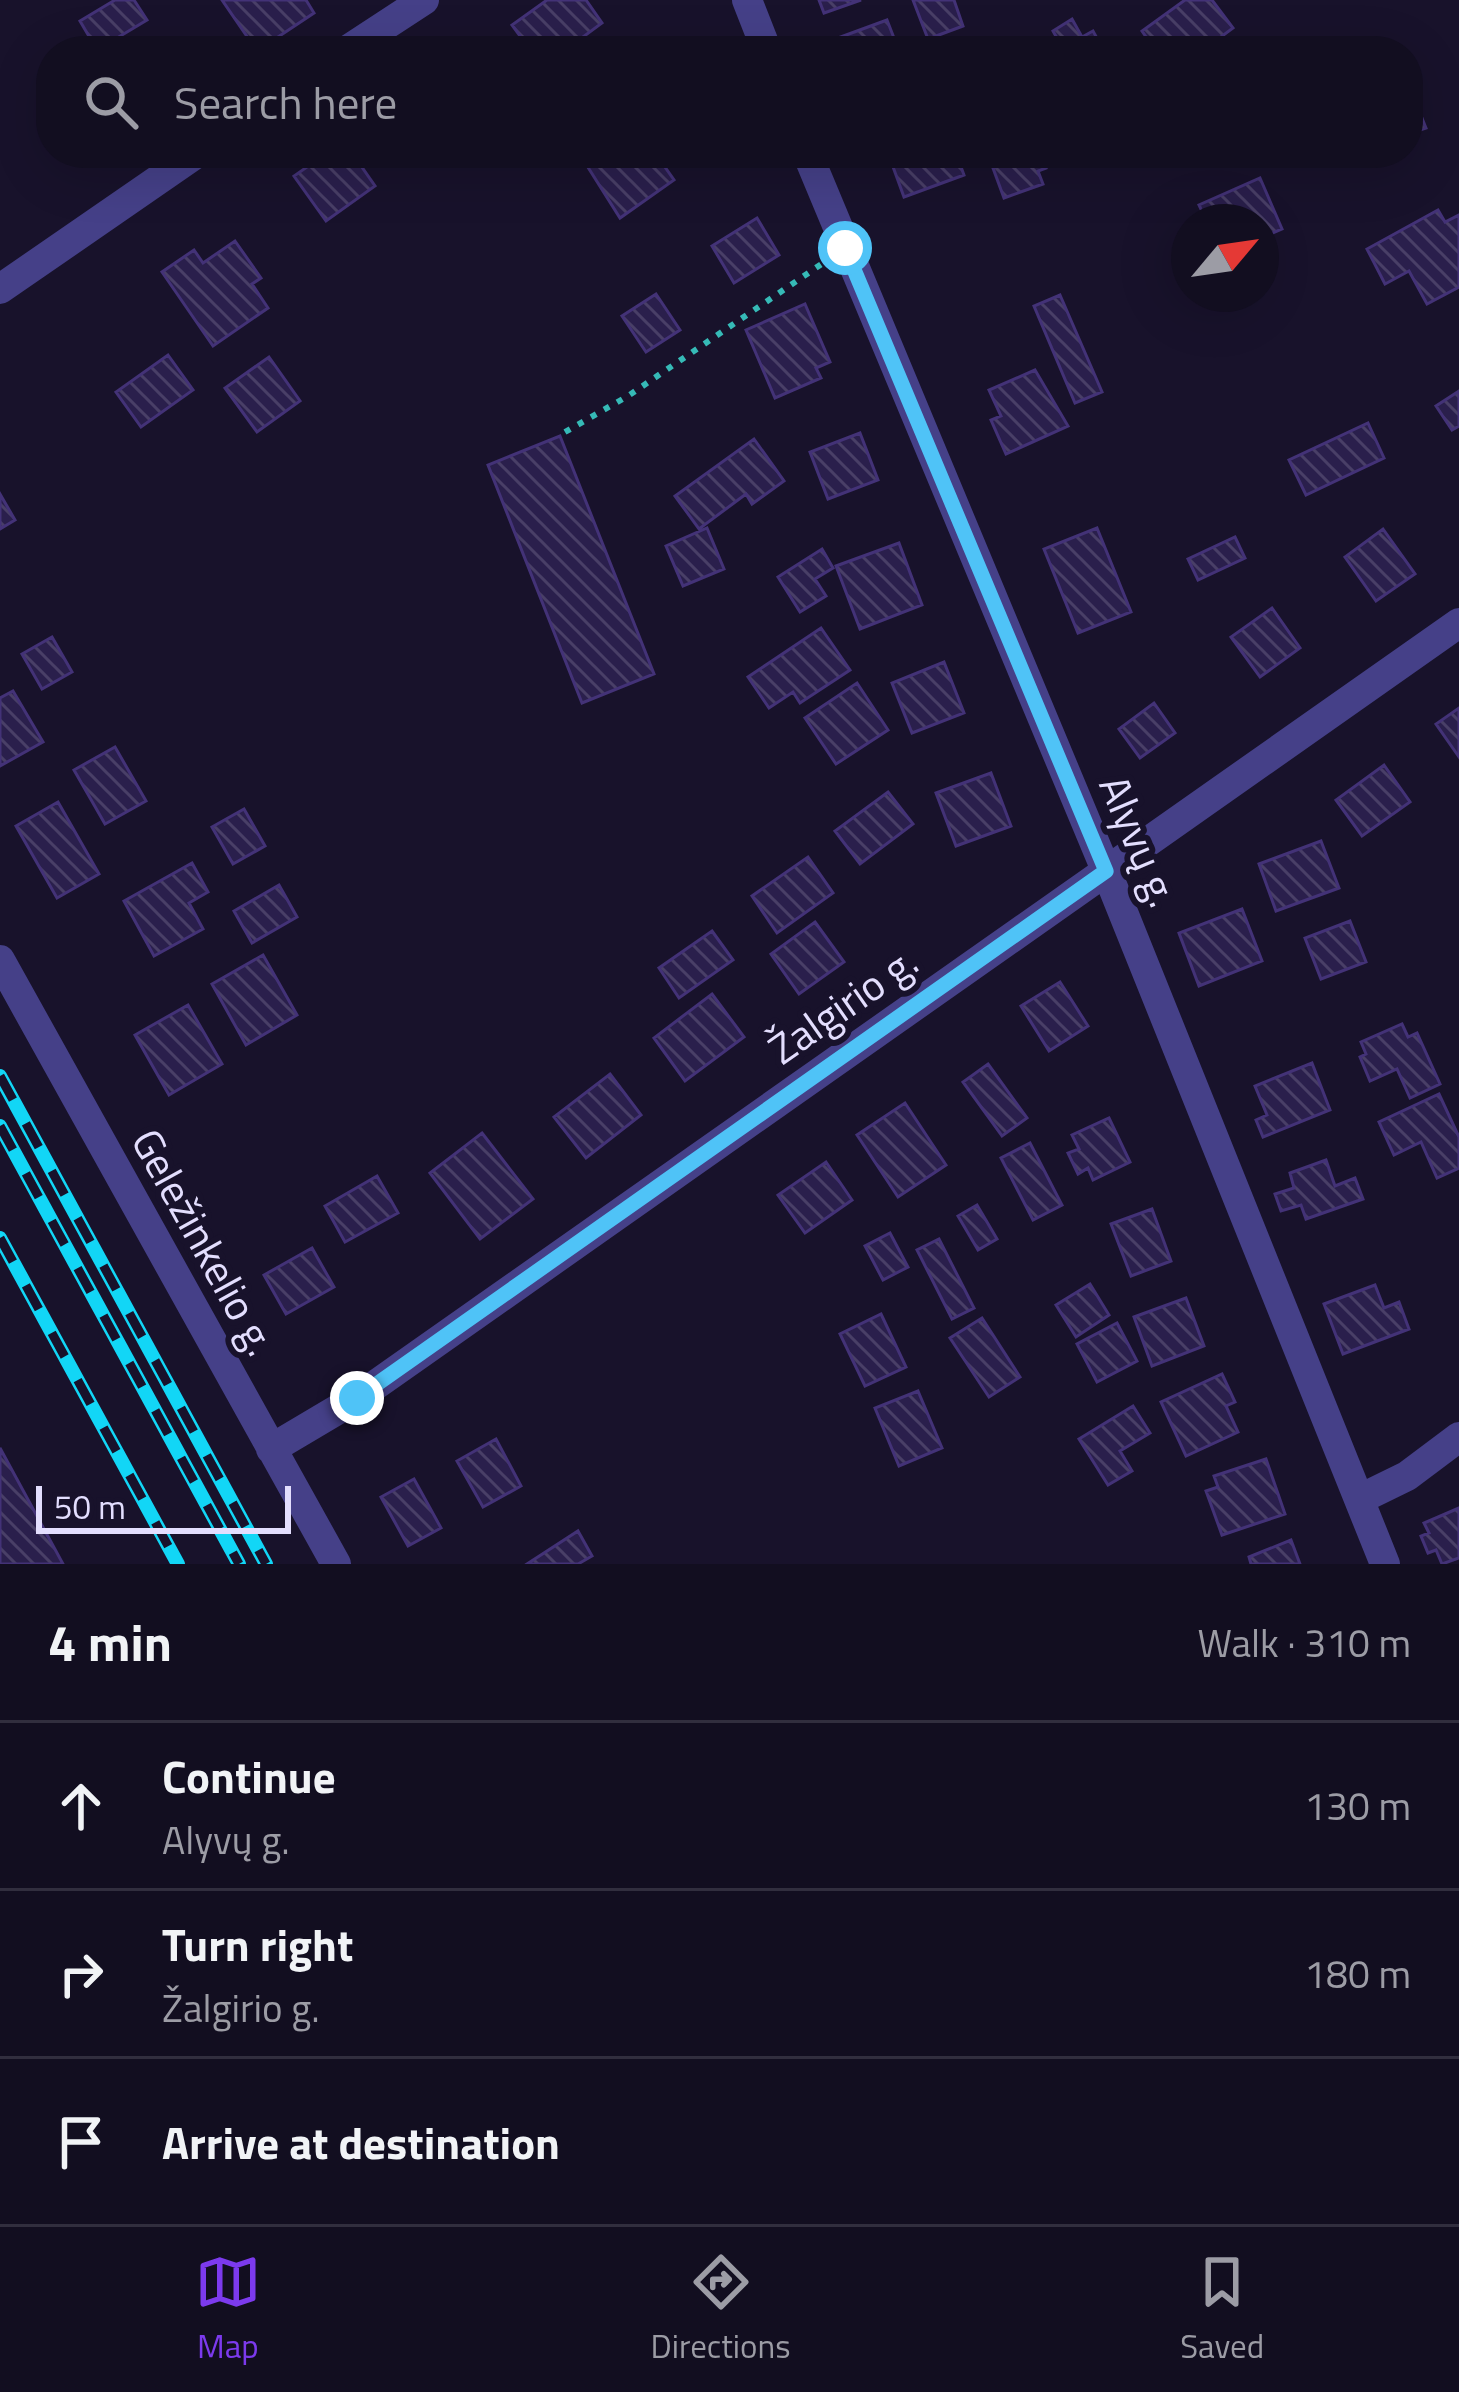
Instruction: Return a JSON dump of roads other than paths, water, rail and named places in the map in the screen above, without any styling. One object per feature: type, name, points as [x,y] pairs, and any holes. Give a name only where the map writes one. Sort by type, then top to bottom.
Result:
[{"type":"street","points":[[369,36],[424,0]]},
{"type":"street","points":[[747,0],[761,36]]},
{"type":"street","points":[[0,289],[175,168]]},
{"type":"street","name":"Alyvų g.","points":[[813,168],[1106,871],[1385,1564]]},
{"type":"street","name":"Žalgirio g.","points":[[271,1449],[357,1398],[1459,623]]},
{"type":"street","name":"Geležinkelio g.","points":[[0,960],[336,1564]]},
{"type":"street","points":[[1360,1499],[1407,1476],[1459,1437]]},
{"type":"railway","points":[[0,1076],[266,1564]]},
{"type":"railway","points":[[0,1126],[239,1564]]},
{"type":"railway","points":[[0,1238],[178,1564]]}]
